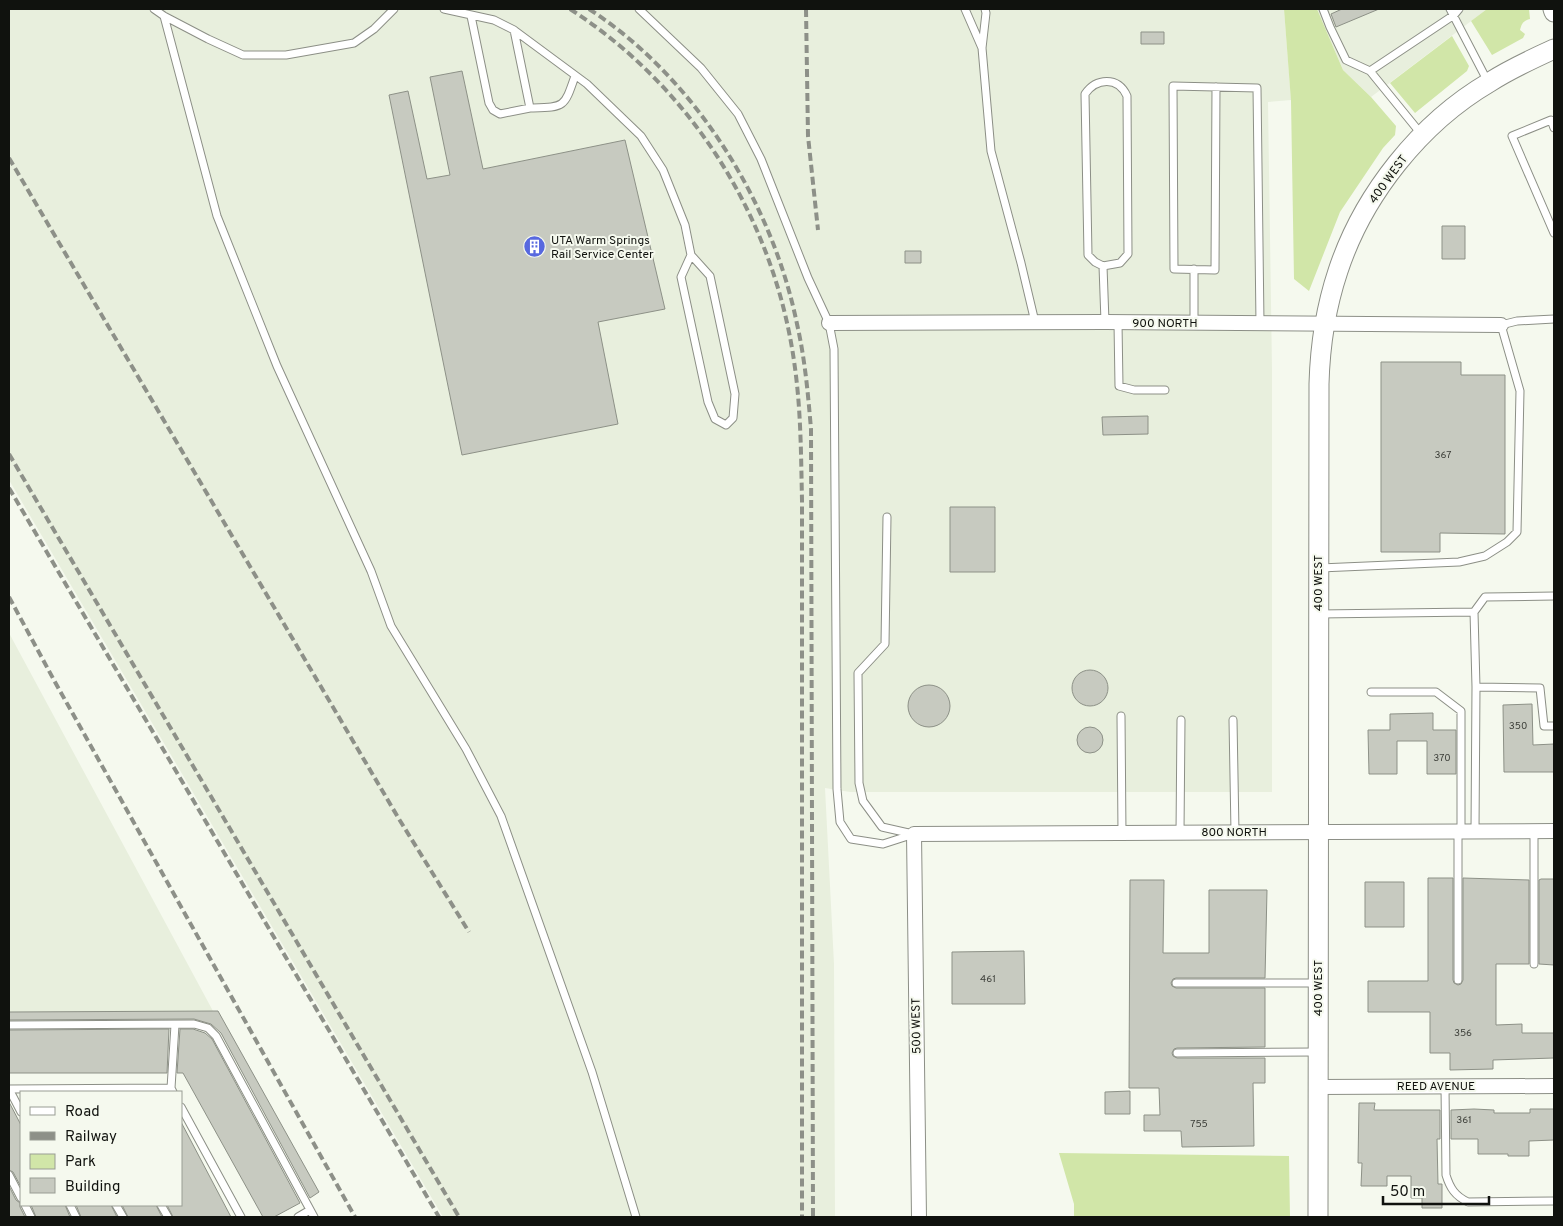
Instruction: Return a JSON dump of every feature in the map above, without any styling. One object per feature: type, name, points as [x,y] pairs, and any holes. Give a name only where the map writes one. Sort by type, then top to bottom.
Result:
[{"type":"street","name":"400 WEST","points":[[1318,1217],[1320,351],[1338,271],[1358,226],[1385,180],[1402,157],[1438,119],[1488,82],[1554,49]]},
{"type":"street","name":"900 NORTH","points":[[829,323],[1035,322],[1501,325]]},
{"type":"street","name":"800 NORTH","points":[[914,834],[1554,831]]},
{"type":"street","name":"500 WEST","points":[[914,834],[919,1217]]},
{"type":"street","name":"REED AVENUE","points":[[1318,1087],[1554,1086]]},
{"type":"lane","points":[[154,9],[208,39],[243,55],[286,55],[354,43],[374,29],[394,9]]},
{"type":"lane","points":[[444,9],[494,20],[514,30],[587,84],[641,136],[663,170],[685,225],[691,255],[710,276],[734,394],[733,418],[726,425],[715,419],[708,402],[681,277],[691,255]]},
{"type":"lane","points":[[639,9],[701,68],[738,114],[761,159],[808,278],[829,323],[834,349],[837,789],[840,822],[852,839],[883,844],[914,834]]},
{"type":"lane","points":[[965,9],[982,48]]},
{"type":"lane","points":[[985,9],[982,48],[991,151],[1035,322]]},
{"type":"lane","points":[[1323,9],[1346,60],[1370,71],[1422,136]]},
{"type":"lane","points":[[1370,71],[1452,12],[1459,9]]},
{"type":"lane","points":[[1452,12],[1488,82]]},
{"type":"lane","points":[[164,16],[217,216],[277,366],[371,571],[390,626],[466,749],[501,816],[592,1072],[636,1217]]},
{"type":"lane","points":[[471,16],[489,103],[493,110],[500,114],[560,105],[566,101],[575,76]]},
{"type":"lane","points":[[514,30],[530,108]]},
{"type":"lane","points":[[1109,81],[1124,89],[1127,96],[1128,254],[1120,262],[1103,266],[1095,262],[1088,255],[1085,94],[1090,87],[1098,82],[1109,81]]},
{"type":"lane","points":[[1216,87],[1215,270],[1174,269],[1172,86],[1216,87],[1257,88],[1260,323]]},
{"type":"lane","points":[[1554,128],[1550,120],[1512,136],[1554,233]]},
{"type":"lane","points":[[1103,266],[1119,386],[1134,390],[1165,390]]},
{"type":"lane","points":[[1194,269],[1194,323]]},
{"type":"lane","points":[[1318,568],[1459,562],[1485,556],[1507,542],[1517,532],[1520,391],[1501,325],[1517,321],[1554,319]]},
{"type":"lane","points":[[887,517],[885,644],[858,673],[859,784],[863,802],[882,827],[914,834]]},
{"type":"lane","points":[[1458,980],[1465,832],[1476,687],[1474,612],[1485,597],[1554,596]]},
{"type":"lane","points":[[1318,614],[1474,612]]},
{"type":"lane","points":[[1476,687],[1540,688],[1544,726],[1554,726]]},
{"type":"lane","points":[[1371,692],[1436,692],[1460,711],[1465,832]]},
{"type":"lane","points":[[1121,716],[1122,833]]},
{"type":"lane","points":[[1180,833],[1181,720]]},
{"type":"lane","points":[[1233,720],[1235,832]]},
{"type":"lane","points":[[1534,832],[1534,964]]},
{"type":"lane","points":[[1176,983],[1318,983]]},
{"type":"lane","points":[[9,1025],[194,1024],[208,1028],[216,1036],[314,1217]]},
{"type":"lane","points":[[20,1110],[9,1089],[172,1090],[175,1025]]},
{"type":"lane","points":[[1177,1053],[1318,1052]]},
{"type":"lane","points":[[1445,1087],[1446,1175],[1450,1188],[1460,1198],[1468,1202],[1554,1201]]},
{"type":"lane","points":[[182,1109],[241,1217]]},
{"type":"lane","points":[[9,1175],[20,1196]]},
{"type":"lane","points":[[117,1206],[123,1217]]},
{"type":"lane","points":[[162,1206],[168,1217]]},
{"type":"lane","points":[[298,1217],[310,1210]]},
{"type":"shaded area","points":[[9,9],[1284,9],[1291,100],[1268,102],[1272,370],[1272,792],[850,792],[825,788],[834,964],[835,1217],[443,1217],[9,480]]},
{"type":"shaded area","points":[[1317,9],[1487,9],[1371,97],[1343,70]]},
{"type":"shaded area","points":[[9,633],[220,1024],[9,1024]]},
{"type":"green space","points":[[1284,9],[1317,9],[1343,70],[1371,97],[1396,126],[1395,135],[1383,148],[1340,212],[1309,291],[1294,279],[1291,101]]},
{"type":"green space","points":[[1487,9],[1529,9],[1530,19],[1523,23],[1520,30],[1525,34],[1523,38],[1492,55],[1471,21]]},
{"type":"green space","points":[[1452,36],[1469,66],[1467,71],[1415,113],[1390,83]]},
{"type":"green space","points":[[1059,1153],[1289,1156],[1290,1217],[1074,1217],[1074,1204]]},
{"type":"building","points":[[1342,9],[1379,9],[1336,27],[1331,14]]},
{"type":"building","points":[[1141,32],[1164,32],[1164,44],[1141,44]]},
{"type":"building","name":"UTA Warm Springs Rail Service Center","points":[[462,71],[483,169],[625,140],[665,309],[598,322],[618,424],[462,455],[389,95],[408,91],[427,179],[450,175],[430,77]]},
{"type":"building","points":[[1442,226],[1465,226],[1465,259],[1442,259]]},
{"type":"building","points":[[905,251],[921,251],[921,263],[905,263]]},
{"type":"building","points":[[1381,362],[1461,362],[1461,375],[1505,375],[1505,534],[1440,533],[1440,552],[1381,552]]},
{"type":"building","points":[[1148,416],[1148,434],[1103,435],[1102,417]]},
{"type":"building","points":[[950,507],[995,507],[995,572],[950,572]]},
{"type":"building","points":[[1090,670],[1102,676],[1108,688],[1102,700],[1090,706],[1078,700],[1072,688],[1078,676]]},
{"type":"building","points":[[933,685],[941,688],[947,694],[950,706],[947,718],[941,724],[925,727],[917,724],[911,718],[908,702],[911,694],[917,688]]},
{"type":"building","points":[[1532,704],[1533,745],[1554,744],[1554,772],[1504,772],[1503,705]]},
{"type":"building","points":[[1433,713],[1433,730],[1456,730],[1456,774],[1427,774],[1427,741],[1397,741],[1397,774],[1369,774],[1368,730],[1390,730],[1390,714]]},
{"type":"building","points":[[1090,727],[1099,731],[1103,740],[1099,749],[1090,753],[1081,749],[1077,740],[1081,731]]},
{"type":"building","points":[[1428,878],[1453,878],[1453,980],[1458,985],[1463,980],[1463,878],[1529,880],[1529,964],[1496,964],[1496,1025],[1522,1024],[1522,1033],[1554,1033],[1554,1058],[1493,1060],[1493,1069],[1450,1070],[1450,1053],[1430,1053],[1430,1012],[1368,1012],[1368,981],[1428,981]]},
{"type":"building","points":[[1554,879],[1554,965],[1539,964],[1539,880]]},
{"type":"building","points":[[1130,880],[1164,880],[1163,953],[1209,953],[1209,890],[1267,890],[1265,978],[1176,978],[1171,983],[1176,988],[1265,988],[1265,1047],[1177,1048],[1172,1053],[1177,1058],[1265,1058],[1265,1083],[1253,1083],[1254,1146],[1182,1147],[1181,1131],[1144,1131],[1144,1115],[1160,1115],[1159,1088],[1129,1088]]},
{"type":"building","points":[[1365,882],[1404,882],[1404,927],[1365,927]]},
{"type":"building","points":[[1024,951],[1025,1004],[952,1004],[952,952]]},
{"type":"building","points":[[218,1011],[319,1192],[310,1198],[221,1033],[211,1024],[194,1019],[9,1020],[9,1012]]},
{"type":"building","points":[[169,1029],[167,1073],[9,1073],[9,1030]]},
{"type":"building","points":[[180,1029],[193,1029],[205,1033],[212,1039],[300,1203],[274,1217],[263,1217],[183,1073],[177,1073]]},
{"type":"building","points":[[1130,1091],[1130,1114],[1105,1114],[1105,1092]]},
{"type":"building","points":[[9,1102],[20,1123],[20,1185],[13,1172],[9,1170]]},
{"type":"building","points":[[1359,1103],[1375,1103],[1374,1110],[1440,1110],[1440,1139],[1437,1139],[1438,1184],[1442,1184],[1442,1208],[1422,1208],[1422,1198],[1411,1198],[1411,1176],[1387,1176],[1387,1186],[1361,1186],[1362,1163],[1358,1163]]},
{"type":"building","points":[[1530,1109],[1554,1109],[1554,1140],[1529,1141],[1529,1156],[1478,1154],[1478,1139],[1451,1139],[1451,1110],[1494,1110],[1494,1113],[1530,1113]]},
{"type":"building","points":[[182,1124],[231,1217],[173,1217],[168,1206],[182,1206]]},
{"type":"building","points":[[9,1186],[16,1200],[20,1203],[25,1217],[9,1217]]},
{"type":"building","points":[[31,1206],[65,1206],[70,1217],[36,1217]]},
{"type":"building","points":[[76,1206],[112,1206],[117,1217],[81,1217]]},
{"type":"building","points":[[122,1206],[156,1206],[162,1217],[128,1217]]},
{"type":"railway","points":[[570,9],[614,41],[655,78],[691,119],[722,164],[748,211],[769,262],[785,314],[797,384],[802,500],[802,1217]]},
{"type":"railway","points":[[589,9],[627,37],[662,70],[694,106],[723,146],[748,188],[769,232],[785,278],[800,337],[811,429],[813,1217]]},
{"type":"railway","points":[[806,9],[808,136],[818,230]]},
{"type":"railway","points":[[9,158],[399,819],[469,932]]},
{"type":"railway","points":[[9,454],[459,1217]]},
{"type":"railway","points":[[9,488],[439,1217]]},
{"type":"railway","points":[[9,597],[355,1217]]},
{"type":"place","name":"UTA Warm Springs Rail Service Center","points":[[535,247]]}]
